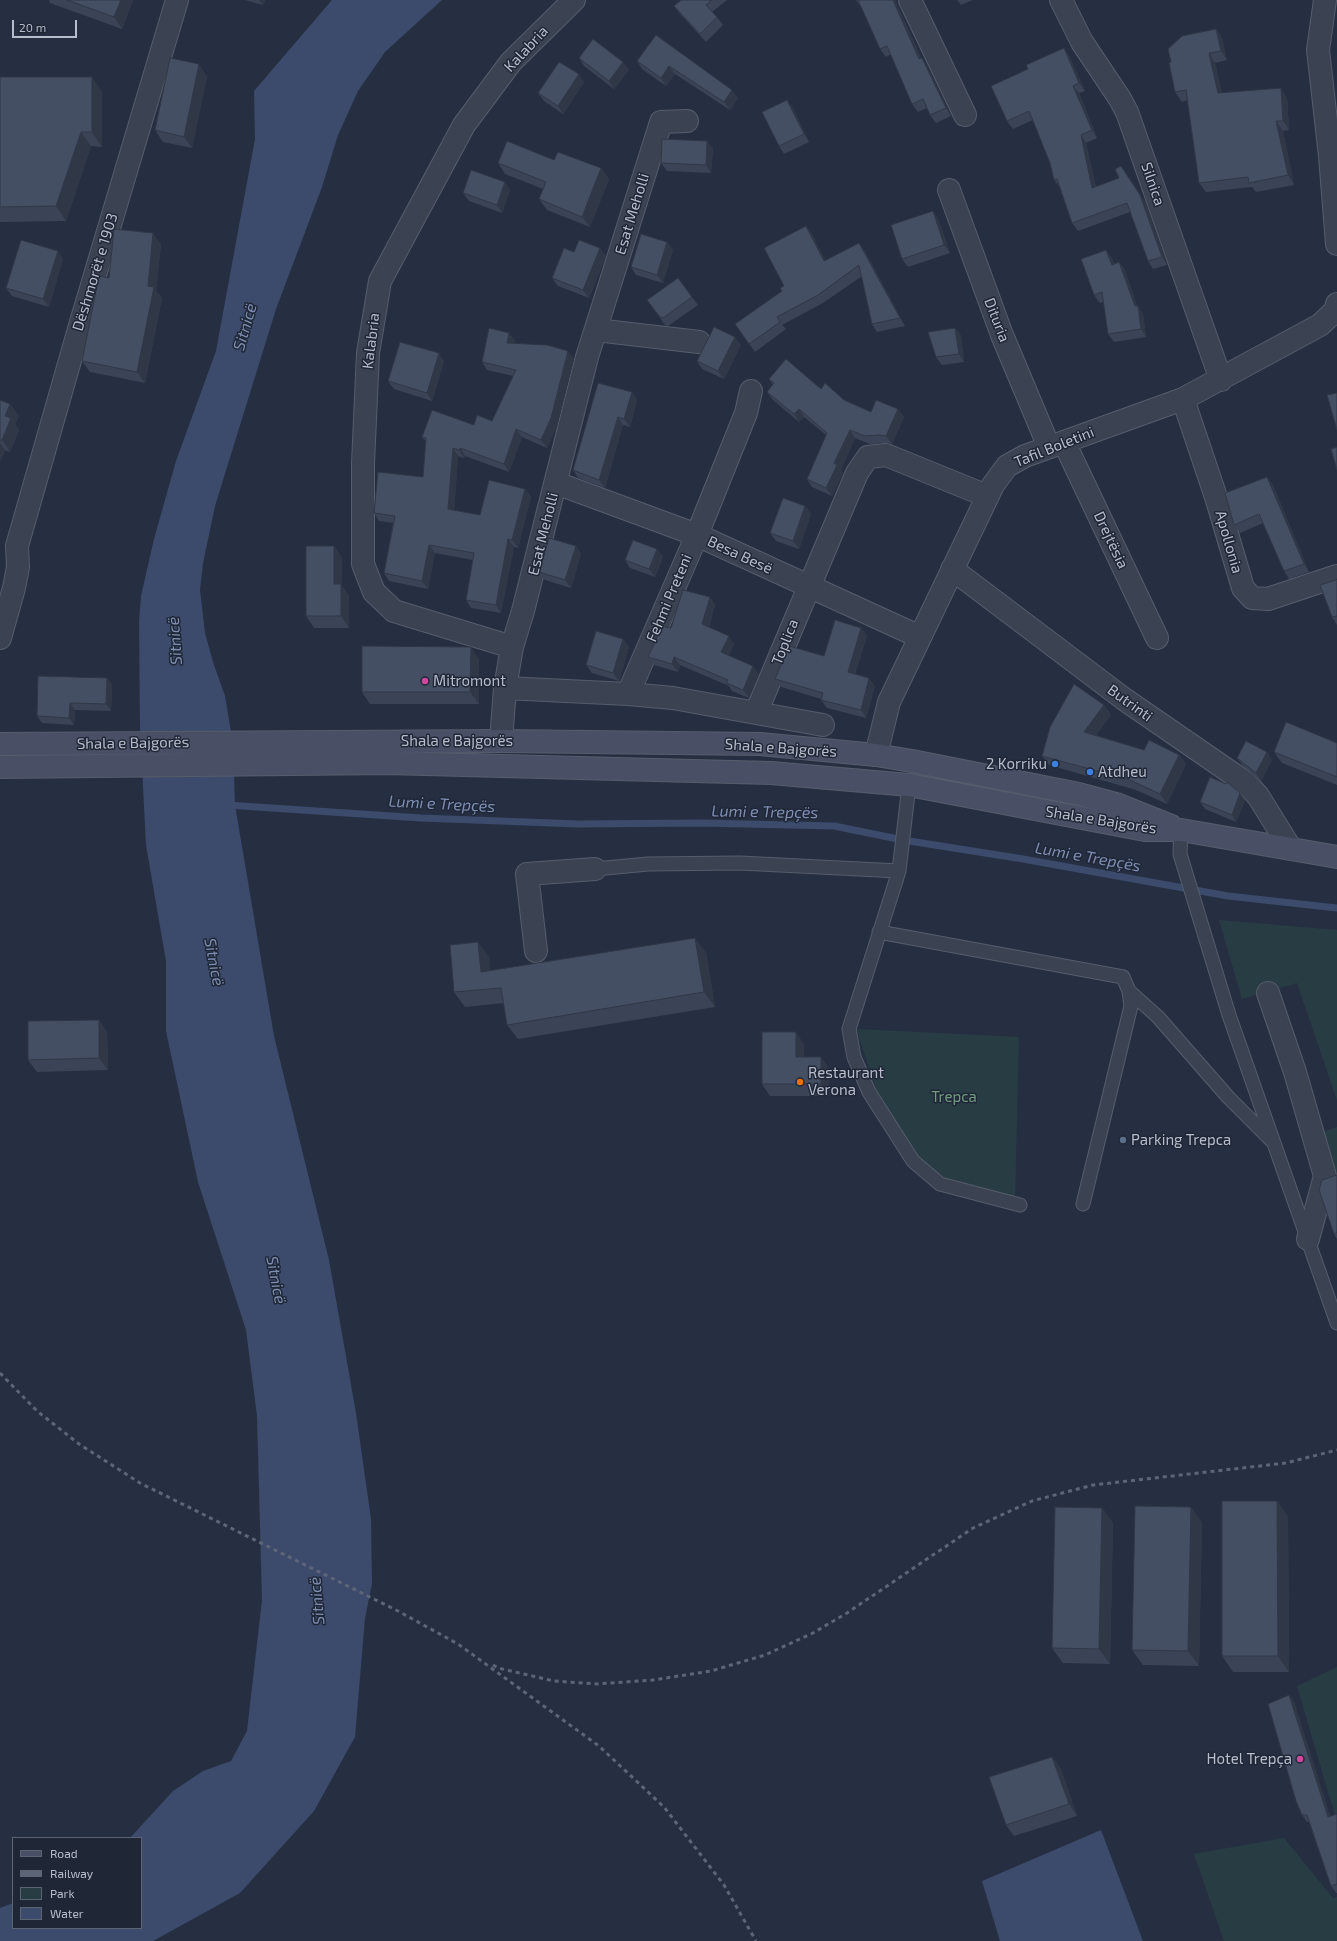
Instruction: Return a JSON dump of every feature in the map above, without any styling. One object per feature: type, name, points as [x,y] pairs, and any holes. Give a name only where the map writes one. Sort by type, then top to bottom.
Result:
[{"type":"main road","name":"Shala e Bajgorës","points":[[0,744],[384,741],[760,744],[876,755],[912,761],[1101,800],[1150,816],[1181,830]]},
{"type":"main road","name":"Shala e Bajgorës","points":[[0,767],[387,763],[771,773],[909,785],[1145,830],[1181,830]]},
{"type":"main road","points":[[1181,830],[1337,857]]},
{"type":"street","name":"Dëshmorët e 1903","points":[[0,578],[7,561],[17,546],[81,322],[177,0]]},
{"type":"street","name":"Kalabria","points":[[512,647],[394,611],[374,592],[363,564],[363,463],[368,353],[380,281],[464,125],[511,62],[574,0]]},
{"type":"street","points":[[910,0],[965,115]]},
{"type":"street","name":"Silnica","points":[[1061,0],[1082,42],[1127,112],[1221,380]]},
{"type":"street","points":[[1325,0],[1318,50],[1330,156],[1337,244]]},
{"type":"street","name":"Esat Meholli","points":[[501,741],[505,688],[512,647],[523,611],[596,330],[661,122],[687,121]]},
{"type":"street","name":"Dituria","points":[[949,190],[1002,335],[1056,445]]},
{"type":"street","name":"Tafil Boletini","points":[[876,755],[889,702],[992,485],[1007,466],[1025,456],[1183,399],[1221,380],[1320,325],[1336,308]]},
{"type":"street","points":[[596,330],[699,342]]},
{"type":"street","name":"Fehmi Preteni","points":[[628,694],[697,535],[746,413],[751,391]]},
{"type":"street","name":"Apollonia","points":[[1183,399],[1217,500],[1243,588],[1252,598],[1268,599],[1337,576]]},
{"type":"street","name":"Drejtësia","points":[[1056,445],[1158,638]]},
{"type":"street","name":"Toplica","points":[[756,713],[808,586],[857,473],[868,457],[886,455],[987,496]]},
{"type":"street","name":"Besa Besë","points":[[556,483],[697,535],[920,637]]},
{"type":"street","name":"Dëshmorët e 1903","points":[[0,638],[14,588],[18,567],[17,546]]},
{"type":"street","name":"Butrinti","points":[[952,569],[1124,699],[1246,783],[1258,796],[1291,849]]},
{"type":"street","points":[[505,688],[628,694],[673,698],[823,725]]},
{"type":"street","points":[[909,785],[912,761]]},
{"type":"street","points":[[536,951],[527,874],[595,869]]},
{"type":"street","points":[[1268,993],[1295,1072],[1325,1176],[1308,1240]]},
{"type":"lane","points":[[909,785],[899,871],[849,1029],[854,1056],[869,1092],[913,1161],[940,1184],[1020,1205]]},
{"type":"lane","points":[[1181,830],[1180,854],[1229,1015],[1337,1323]]},
{"type":"lane","points":[[595,869],[648,864],[740,863],[899,871]]},
{"type":"lane","points":[[879,932],[1123,978],[1129,991],[1131,1006],[1083,1204]]},
{"type":"lane","points":[[1129,991],[1158,1017],[1228,1097],[1274,1143]]},
{"type":"green space","points":[[1219,920],[1337,930],[1337,1100],[1297,983],[1242,999]]},
{"type":"green space","name":"Trepca","points":[[856,1029],[1019,1037],[1015,1200],[952,1182],[920,1162],[878,1094]]},
{"type":"green space","points":[[1337,1127],[1337,1172],[1335,1172],[1322,1132]]},
{"type":"green space","points":[[1337,1667],[1337,1819],[1336,1819],[1297,1686]]},
{"type":"green space","points":[[1284,1838],[1333,1898],[1337,1897],[1337,1941],[1224,1941],[1194,1854]]},
{"type":"water","name":"Sitnicë","points":[[332,0],[442,0],[385,52],[358,91],[338,135],[322,187],[276,309],[215,506],[203,563],[200,590],[205,633],[225,696],[233,744],[235,805],[274,1036],[329,1260],[356,1413],[371,1519],[372,1584],[365,1618],[355,1737],[314,1811],[240,1893],[153,1941],[0,1941],[0,1908],[12,1903],[12,1929],[142,1929],[142,1837],[131,1837],[173,1791],[203,1771],[231,1761],[247,1731],[262,1600],[257,1416],[246,1330],[198,1182],[166,1031],[166,961],[146,845],[140,727],[139,621],[141,596],[154,539],[176,461],[216,351],[255,139],[254,91]]},
{"type":"water","points":[[1101,1830],[1143,1941],[1000,1941],[982,1881]]},
{"type":"building","points":[[67,0],[121,0],[114,17]]},
{"type":"building","points":[[681,0],[712,0],[706,5],[717,17],[700,34],[674,6]]},
{"type":"building","points":[[858,0],[893,0],[919,59],[922,58],[946,108],[930,115],[923,99],[912,104],[887,46],[880,49]]},
{"type":"building","points":[[1216,29],[1221,51],[1209,53],[1218,93],[1281,88],[1283,121],[1276,121],[1288,175],[1249,183],[1248,177],[1199,183],[1186,90],[1175,92],[1169,63],[1171,62],[1168,49],[1182,36]]},
{"type":"building","points":[[656,35],[732,90],[724,102],[669,66],[661,78],[637,61]]},
{"type":"building","points":[[593,39],[623,62],[609,81],[579,58]]},
{"type":"building","points":[[1064,48],[1079,83],[1073,86],[1092,130],[1081,135],[1092,188],[1119,178],[1115,169],[1121,166],[1140,195],[1162,257],[1148,261],[1127,203],[1072,223],[1057,179],[1054,180],[1050,163],[1029,111],[1007,121],[991,86],[1028,69],[1026,65]]},
{"type":"building","points":[[170,58],[199,64],[184,137],[155,130]]},
{"type":"building","points":[[559,62],[579,74],[558,106],[538,93]]},
{"type":"building","points":[[0,77],[92,77],[92,132],[81,132],[56,206],[0,207]]},
{"type":"building","points":[[787,100],[804,134],[779,146],[762,112]]},
{"type":"building","points":[[662,139],[707,141],[706,165],[661,163]]},
{"type":"building","points":[[507,141],[554,160],[558,152],[601,168],[582,217],[539,199],[546,182],[498,163]]},
{"type":"building","points":[[471,170],[505,182],[497,205],[463,193]]},
{"type":"building","points":[[933,211],[944,245],[902,259],[891,225]]},
{"type":"building","points":[[806,226],[824,261],[859,243],[900,318],[872,324],[859,265],[818,295],[777,317],[780,322],[749,344],[735,324],[782,291],[780,288],[784,286],[764,248]]},
{"type":"building","points":[[114,229],[153,233],[148,286],[154,287],[137,372],[82,361],[99,276],[109,278]]},
{"type":"building","points":[[641,234],[667,242],[657,275],[631,267]]},
{"type":"building","points":[[21,240],[58,251],[43,299],[6,288]]},
{"type":"building","points":[[579,240],[600,248],[583,290],[552,278],[564,248],[574,252]]},
{"type":"building","points":[[1106,250],[1112,265],[1119,262],[1135,306],[1138,306],[1141,329],[1108,334],[1102,292],[1094,295],[1081,259]]},
{"type":"building","points":[[678,278],[692,297],[663,318],[660,317],[647,300]]},
{"type":"building","points":[[714,327],[735,337],[718,371],[697,361]]},
{"type":"building","points":[[489,328],[509,333],[507,343],[547,345],[568,351],[551,418],[541,440],[516,429],[504,464],[460,448],[459,450],[453,448],[448,509],[480,515],[489,480],[525,489],[512,540],[508,539],[496,605],[466,600],[474,553],[429,545],[422,581],[384,573],[395,516],[374,513],[378,472],[423,477],[426,438],[422,437],[432,410],[474,425],[477,415],[492,421],[516,370],[482,362]]},
{"type":"building","points":[[955,328],[959,354],[936,357],[928,332]]},
{"type":"building","points":[[400,342],[439,353],[427,393],[388,381]]},
{"type":"building","points":[[786,359],[821,389],[825,383],[844,400],[871,412],[876,400],[898,409],[886,436],[865,436],[850,430],[834,463],[837,465],[826,488],[807,479],[827,433],[799,409],[794,414],[767,392],[774,383],[769,379]]},
{"type":"building","points":[[598,383],[632,392],[624,419],[618,417],[599,480],[573,470]]},
{"type":"building","points":[[1337,393],[1337,430],[1327,395]]},
{"type":"building","points":[[0,400],[10,404],[5,416],[11,418],[2,440],[0,440]]},
{"type":"building","points":[[1337,447],[1337,470],[1331,449]]},
{"type":"building","points":[[1267,477],[1304,564],[1284,571],[1259,514],[1234,525],[1225,493]]},
{"type":"building","points":[[783,498],[805,506],[793,541],[770,533]]},
{"type":"building","points":[[549,538],[576,546],[565,580],[539,572]]},
{"type":"building","points":[[633,540],[657,549],[649,569],[625,560]]},
{"type":"building","points":[[306,546],[334,546],[334,584],[341,584],[341,616],[306,616]]},
{"type":"building","points":[[1337,579],[1337,616],[1332,617],[1320,585]]},
{"type":"building","points":[[683,590],[710,597],[702,624],[729,636],[721,652],[753,666],[743,690],[726,683],[728,680],[674,657],[672,664],[648,657],[662,626],[671,628]]},
{"type":"building","points":[[835,620],[861,628],[848,672],[869,678],[861,710],[821,700],[823,693],[775,679],[789,646],[824,656]]},
{"type":"building","points":[[596,631],[623,639],[613,673],[586,665]]},
{"type":"building","name":"Mitromont","points":[[362,646],[471,647],[470,692],[362,692]]},
{"type":"building","points":[[38,676],[107,678],[106,704],[70,703],[69,718],[37,716]]},
{"type":"building","points":[[1074,684],[1104,705],[1084,732],[1144,750],[1149,740],[1179,755],[1160,794],[1130,780],[1042,756],[1050,727]]},
{"type":"building","points":[[1286,722],[1337,743],[1337,777],[1274,752]]},
{"type":"building","points":[[1246,741],[1267,752],[1256,773],[1237,758]]},
{"type":"building","points":[[1210,777],[1226,784],[1227,782],[1240,793],[1232,815],[1200,802]]},
{"type":"building","points":[[695,938],[704,992],[507,1025],[501,988],[454,992],[450,945],[478,942],[481,972]]},
{"type":"building","points":[[99,1020],[99,1058],[28,1060],[28,1021]]},
{"type":"building","name":"Restaurant Verona","points":[[762,1032],[796,1032],[796,1057],[821,1057],[821,1084],[762,1084]]},
{"type":"building","points":[[1337,1175],[1337,1232],[1334,1234],[1319,1190],[1322,1180]]},
{"type":"building","points":[[1222,1501],[1277,1501],[1278,1656],[1222,1656]]},
{"type":"building","points":[[1135,1506],[1191,1507],[1188,1651],[1132,1650]]},
{"type":"building","points":[[1055,1507],[1102,1508],[1099,1649],[1052,1648]]},
{"type":"building","name":"Hotel Trepça","points":[[1289,1695],[1328,1817],[1337,1814],[1337,1884],[1331,1886],[1307,1815],[1302,1815],[1296,1801],[1268,1704]]},
{"type":"building","points":[[1052,1757],[1069,1804],[1006,1825],[989,1777]]},
{"type":"waterway","name":"Lumi e Trepçës","points":[[227,805],[421,818],[578,824],[702,823],[834,826],[903,840],[1023,859],[1228,896],[1337,908]]},
{"type":"railway","points":[[0,1373],[37,1411],[79,1444],[140,1483],[398,1611],[458,1644],[599,1746],[664,1807],[724,1885],[756,1941]]},
{"type":"railway","points":[[493,1665],[498,1668],[554,1681],[597,1684],[653,1680],[711,1671],[765,1655],[813,1633],[847,1613],[973,1528],[1032,1501],[1093,1485],[1286,1463],[1337,1450]]},
{"type":"place","name":"Mitromont","points":[[425,681]]},
{"type":"place","name":"2 Korriku","points":[[1055,764]]},
{"type":"place","name":"Atdheu","points":[[1090,772]]},
{"type":"place","name":"Restaurant Verona","points":[[800,1082]]},
{"type":"place","name":"Parking Trepca","points":[[1123,1140]]},
{"type":"place","name":"Hotel Trepça","points":[[1300,1759]]}]
